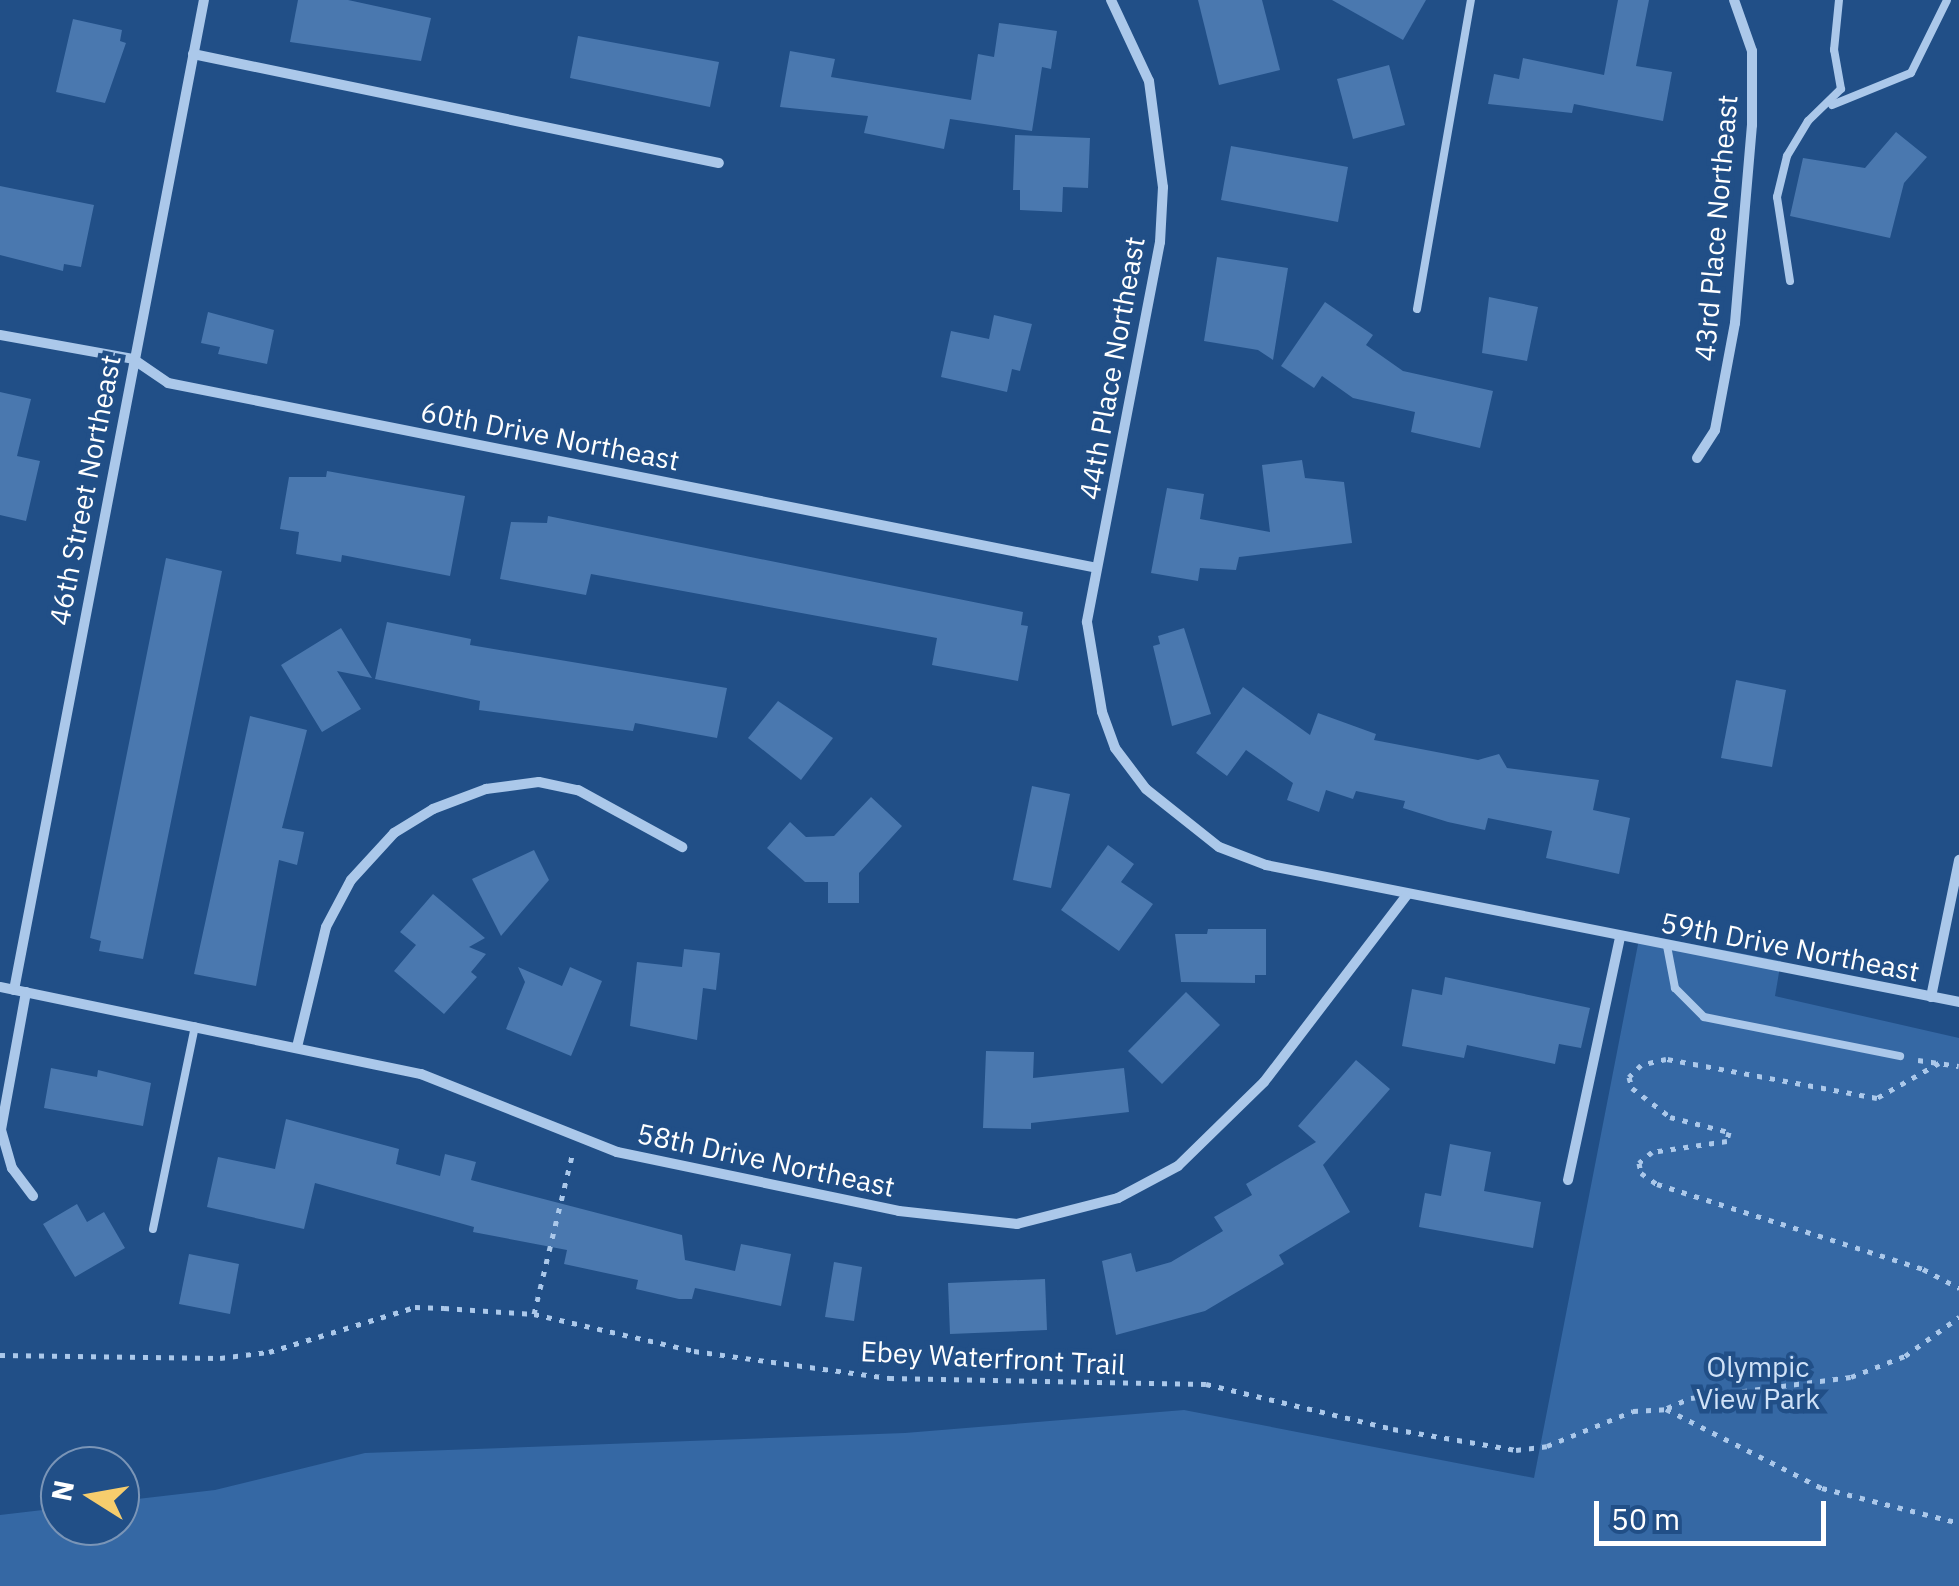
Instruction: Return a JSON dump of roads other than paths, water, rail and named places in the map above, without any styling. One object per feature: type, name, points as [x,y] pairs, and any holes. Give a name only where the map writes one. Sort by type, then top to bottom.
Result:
[{"type":"street","name":"46th Street Northeast","points":[[33,1196],[12,1168],[1,1130],[20,991],[133,358],[204,0]]},
{"type":"street","name":"44th Place Northeast","points":[[1111,0],[1148,81],[1163,187],[1160,242],[1088,622],[1091,674],[1115,748],[1146,789],[1219,847],[1266,864],[1407,895]]},
{"type":"street","name":"43rd Place Northeast","points":[[1697,458],[1715,430],[1734,323],[1752,125],[1752,50],[1734,0]]},
{"type":"street","points":[[193,54],[718,163]]},
{"type":"street","name":"60th Drive Northeast","points":[[0,335],[133,358],[168,383],[1098,568]]},
{"type":"street","points":[[297,1047],[326,927],[351,880],[394,832],[433,808],[486,788],[539,782],[578,790],[682,847]]},
{"type":"street","points":[[1931,997],[1959,860]]},
{"type":"street","points":[[1407,895],[1620,937]]},
{"type":"street","name":"58th Drive Northeast","points":[[0,987],[438,1079],[578,1139],[968,1223],[1061,1216],[1163,1174],[1218,1132],[1264,1082],[1407,895]]},
{"type":"street","name":"59th Drive Northeast","points":[[1568,1180],[1620,937],[1959,1002]]},
{"type":"lane","points":[[1416,309],[1471,0]]},
{"type":"lane","points":[[1832,105],[1841,89],[1834,50],[1839,0]]},
{"type":"lane","points":[[1790,281],[1778,197],[1801,132],[1832,105],[1910,73],[1947,0]]},
{"type":"lane","points":[[1667,946],[1676,988],[1704,1017],[1900,1056]]},
{"type":"lane","points":[[153,1228],[195,1026]]},
{"type":"park label","name":"Olympic View Park","points":[[1758,1383]]}]
